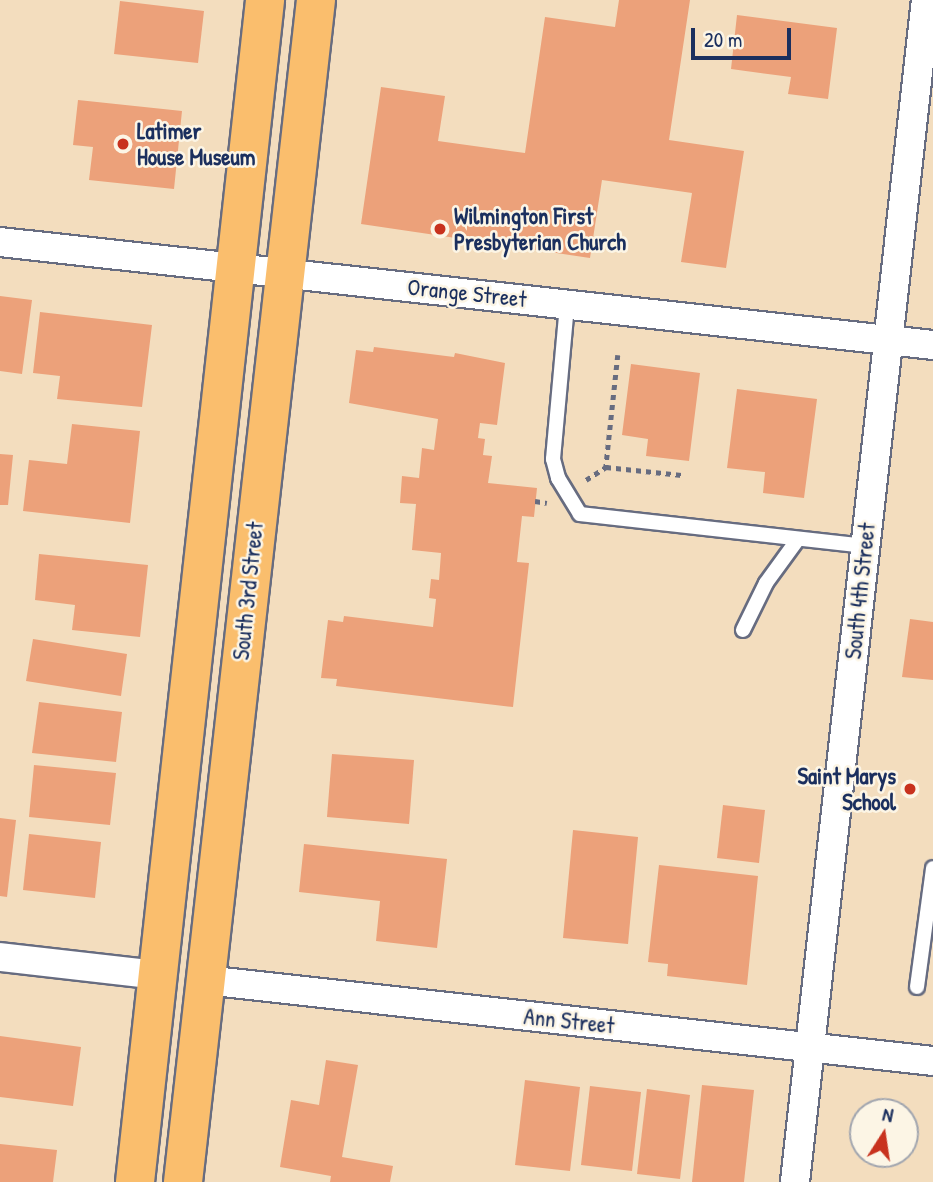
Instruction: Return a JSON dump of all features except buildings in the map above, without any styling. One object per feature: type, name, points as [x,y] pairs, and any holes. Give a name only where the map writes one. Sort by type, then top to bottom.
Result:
[{"type":"main road","name":"South 3rd Street","points":[[135,1182],[265,0]]},
{"type":"main road","name":"South 3rd Street","points":[[183,1182],[316,0]]},
{"type":"street","name":"South 4th Street","points":[[796,1182],[926,0]]},
{"type":"street","name":"Orange Street","points":[[0,242],[933,345]]},
{"type":"street","points":[[0,957],[158,975]]},
{"type":"street","name":"Ann Street","points":[[205,980],[933,1061]]},
{"type":"lane","points":[[567,305],[553,459],[558,478],[580,514],[865,546]]},
{"type":"lane","points":[[743,630],[766,583],[798,539]]},
{"type":"lane","points":[[917,987],[933,867]]},
{"type":"path","points":[[618,355],[606,467],[682,475]]},
{"type":"place","name":"Latimer House Museum","points":[[123,144]]},
{"type":"place","name":"Wilmington First Presbyterian Church","points":[[440,229]]},
{"type":"place","name":"Saint Marys School","points":[[910,789]]}]
